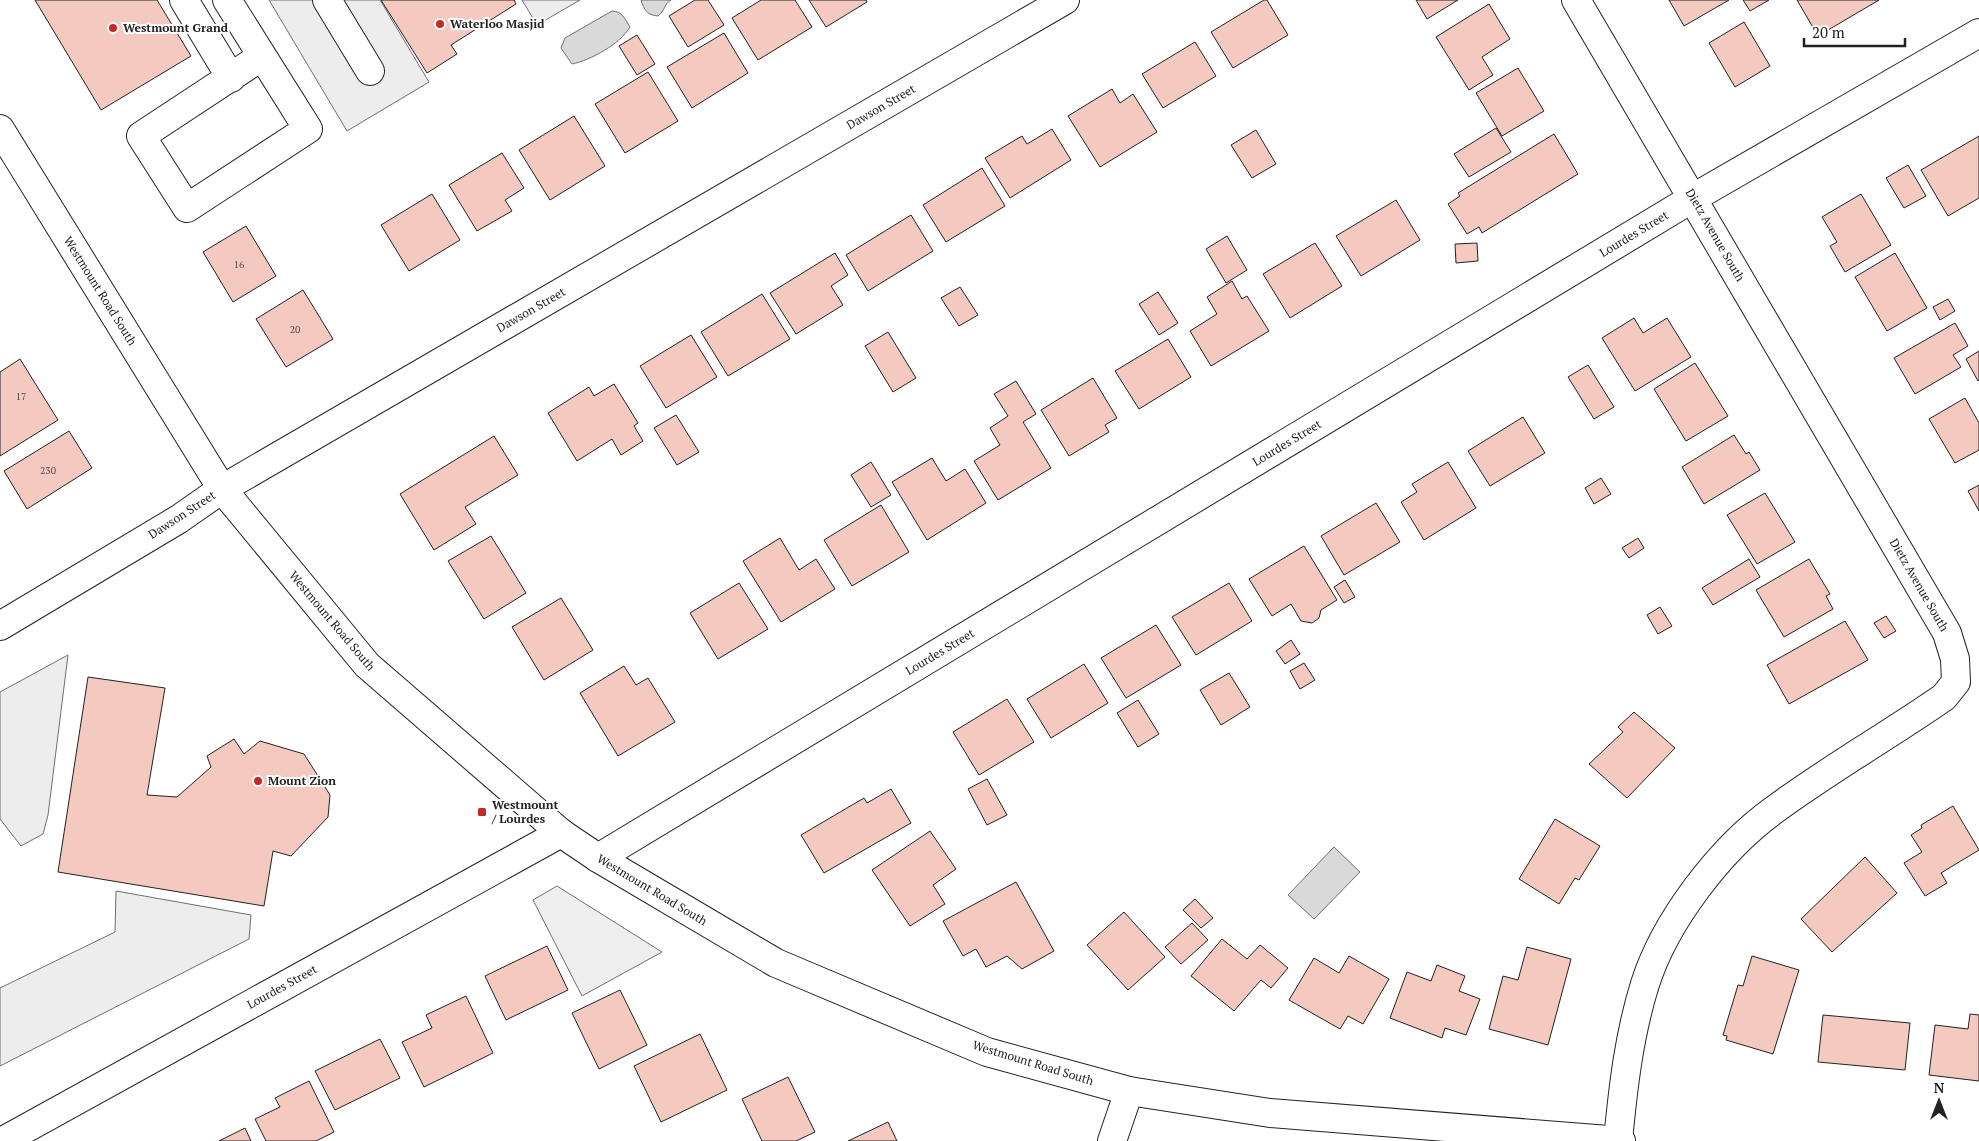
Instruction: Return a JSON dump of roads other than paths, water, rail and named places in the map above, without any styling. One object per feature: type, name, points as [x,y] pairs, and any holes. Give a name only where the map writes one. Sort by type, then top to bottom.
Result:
[{"type":"street","points":[[184,0],[231,78]]},
{"type":"street","points":[[227,0],[261,58],[308,129],[187,208],[141,136],[261,58]]},
{"type":"street","points":[[327,0],[370,72]]},
{"type":"street","name":"Dawson Street","points":[[0,626],[178,519],[222,489],[1065,0]]},
{"type":"street","name":"Dietz Avenue South","points":[[1576,0],[1947,633],[1955,659],[1956,682],[1944,697],[1772,811],[1734,845],[1672,922],[1645,984],[1626,1064],[1619,1141]]},
{"type":"street","name":"Lourdes Street","points":[[598,858],[1693,198],[1979,33]]},
{"type":"street","name":"Westmount Road South","points":[[0,129],[222,489],[367,665],[561,832],[598,858],[776,963],[987,1052],[1129,1091],[1270,1113],[1619,1141]]},
{"type":"street","name":"Lourdes Street","points":[[3,1141],[561,832]]},
{"type":"street","points":[[1112,1141],[1129,1091]]},
{"type":"place","name":"Waterloo Masjid","points":[[440,24]]},
{"type":"place","name":"Westmount Grand","points":[[113,28]]},
{"type":"place","name":"Mount Zion","points":[[258,781]]},
{"type":"place","name":"Westmount / Lourdes","points":[[482,812]]}]
